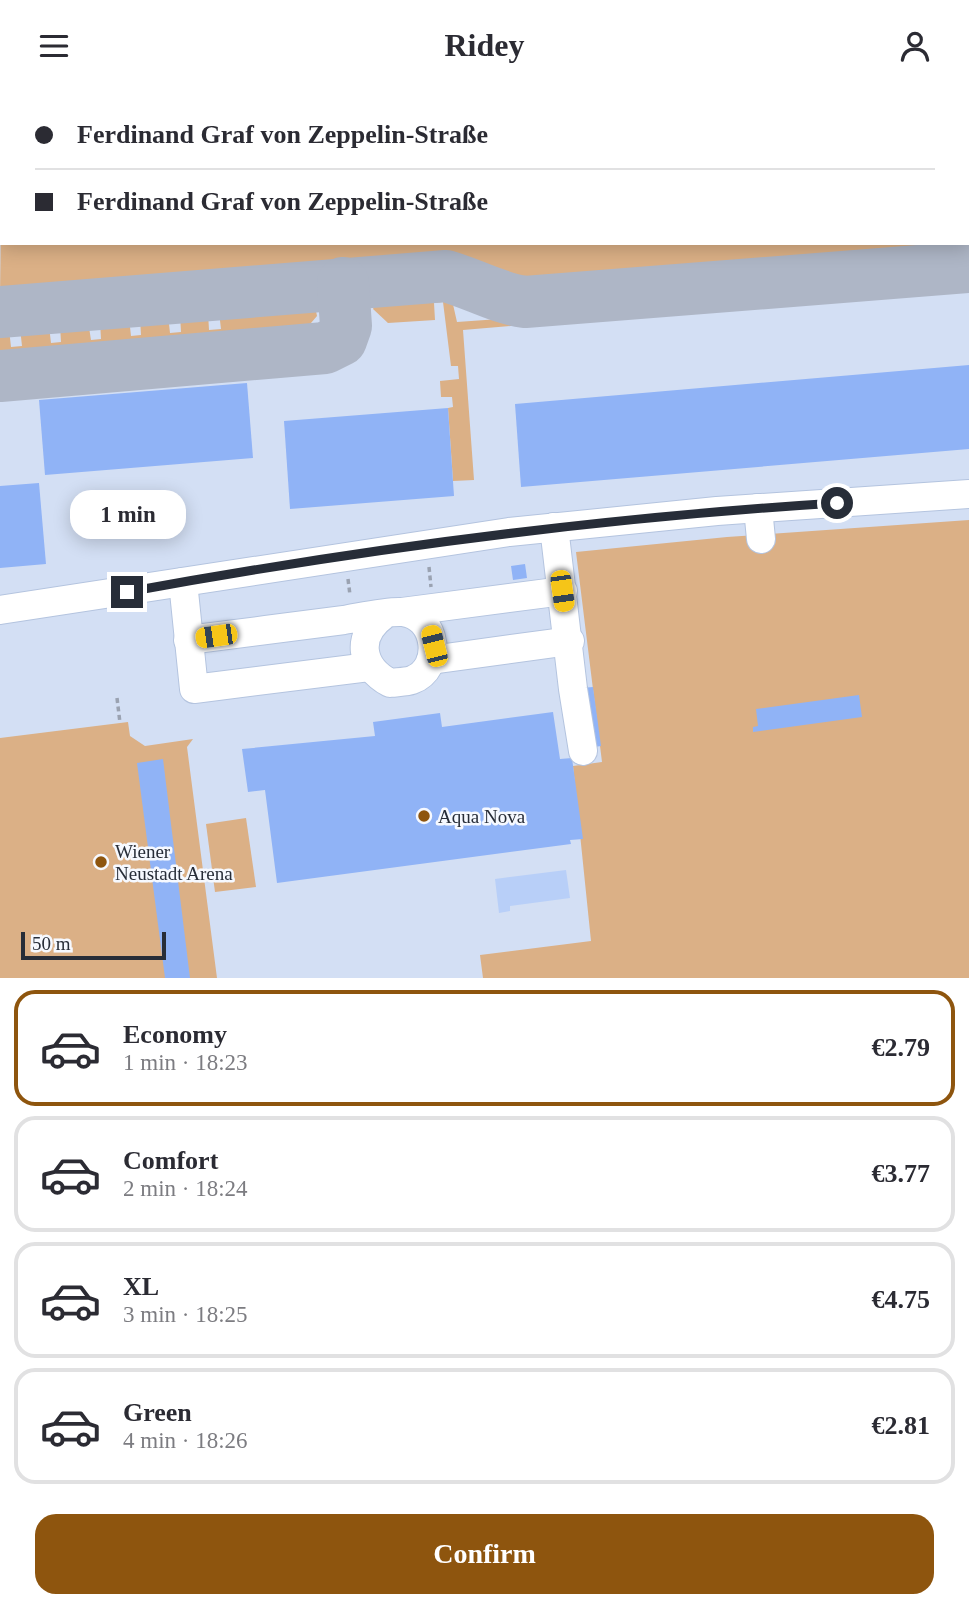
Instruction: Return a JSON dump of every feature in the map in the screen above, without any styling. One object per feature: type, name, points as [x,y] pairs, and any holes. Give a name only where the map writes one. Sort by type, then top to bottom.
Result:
[{"type":"street","points":[[0,610],[554,527],[758,508],[969,494]]},
{"type":"street","points":[[758,508],[761,539]]},
{"type":"street","points":[[554,527],[583,751]]},
{"type":"street","points":[[183,582],[194,689],[369,667]]},
{"type":"street","points":[[188,640],[562,591]]},
{"type":"street","points":[[393,613],[422,622],[430,632],[434,646],[425,671],[412,680],[390,683],[369,667],[363,650],[366,635],[393,613]]},
{"type":"street","points":[[431,660],[570,641]]},
{"type":"path","points":[[428,565],[436,564]]},
{"type":"path","points":[[117,698],[120,723]]},
{"type":"shaded area","points":[[0,245],[969,245],[969,978],[0,978]]},
{"type":"shaded area","points":[[1,245],[969,245],[969,252],[524,288],[491,269],[455,260],[0,297]]},
{"type":"shaded area","points":[[969,282],[969,289],[757,306],[754,302],[756,299]]},
{"type":"shaded area","points":[[436,291],[452,300],[457,322],[664,307],[667,310],[664,313],[463,330],[474,480],[453,481],[448,408],[453,407],[452,397],[441,397],[440,381],[459,379],[458,366],[451,366],[443,302],[434,303],[435,320],[388,323],[373,309],[378,298],[385,295]]},
{"type":"shaded area","points":[[302,301],[316,311],[317,316],[305,330],[0,354],[0,326],[84,319],[88,321],[91,340],[101,339],[100,321],[114,316],[129,318],[131,336],[141,335],[140,318],[154,313],[168,315],[170,333],[181,332],[180,314],[183,311]],"holes":[[[219,312],[221,329],[209,330],[208,313]],[[60,325],[61,342],[51,343],[49,326]],[[20,328],[22,346],[11,347],[9,329]]]},
{"type":"shaded area","points":[[969,520],[969,978],[483,978],[480,955],[591,941],[573,766],[602,762],[576,552],[727,537]]},
{"type":"shaded area","name":"Wiener Neustadt Arena","points":[[128,722],[130,736],[145,746],[193,739],[187,747],[217,978],[0,978],[0,738]]},
{"type":"shaded area","points":[[246,818],[256,887],[215,892],[206,824]]},
{"type":"water","points":[[566,870],[570,898],[510,906],[510,911],[499,913],[495,879]]},
{"type":"building","points":[[969,365],[969,449],[521,487],[515,404]]},
{"type":"building","points":[[247,383],[253,458],[45,475],[39,400]]},
{"type":"building","points":[[448,408],[454,496],[290,509],[284,421]]},
{"type":"building","points":[[39,483],[46,564],[0,568],[0,486]]},
{"type":"building","points":[[525,564],[527,578],[513,580],[511,566]]},
{"type":"building","points":[[593,687],[601,746],[588,748],[581,688]]},
{"type":"building","points":[[859,695],[862,717],[753,732],[753,727],[758,726],[756,709]]},
{"type":"building","name":"Aqua Nova","points":[[553,712],[560,759],[572,758],[583,839],[570,840],[571,844],[277,883],[265,790],[248,792],[242,749],[375,736],[373,722],[440,713],[442,727]]},
{"type":"building","points":[[163,759],[190,978],[165,978],[137,763]]},
{"type":"taxiway","points":[[0,312],[446,276],[525,302],[969,267]]},
{"type":"taxiway","points":[[0,376],[325,348],[341,340],[346,326],[343,283]]},
{"type":"place","name":"Aqua Nova","points":[[424,816]]},
{"type":"place","name":"Wiener Neustadt Arena","points":[[101,862]]},
{"type":"route","points":[[127,592],[509,532],[717,511],[837,503]]}]
